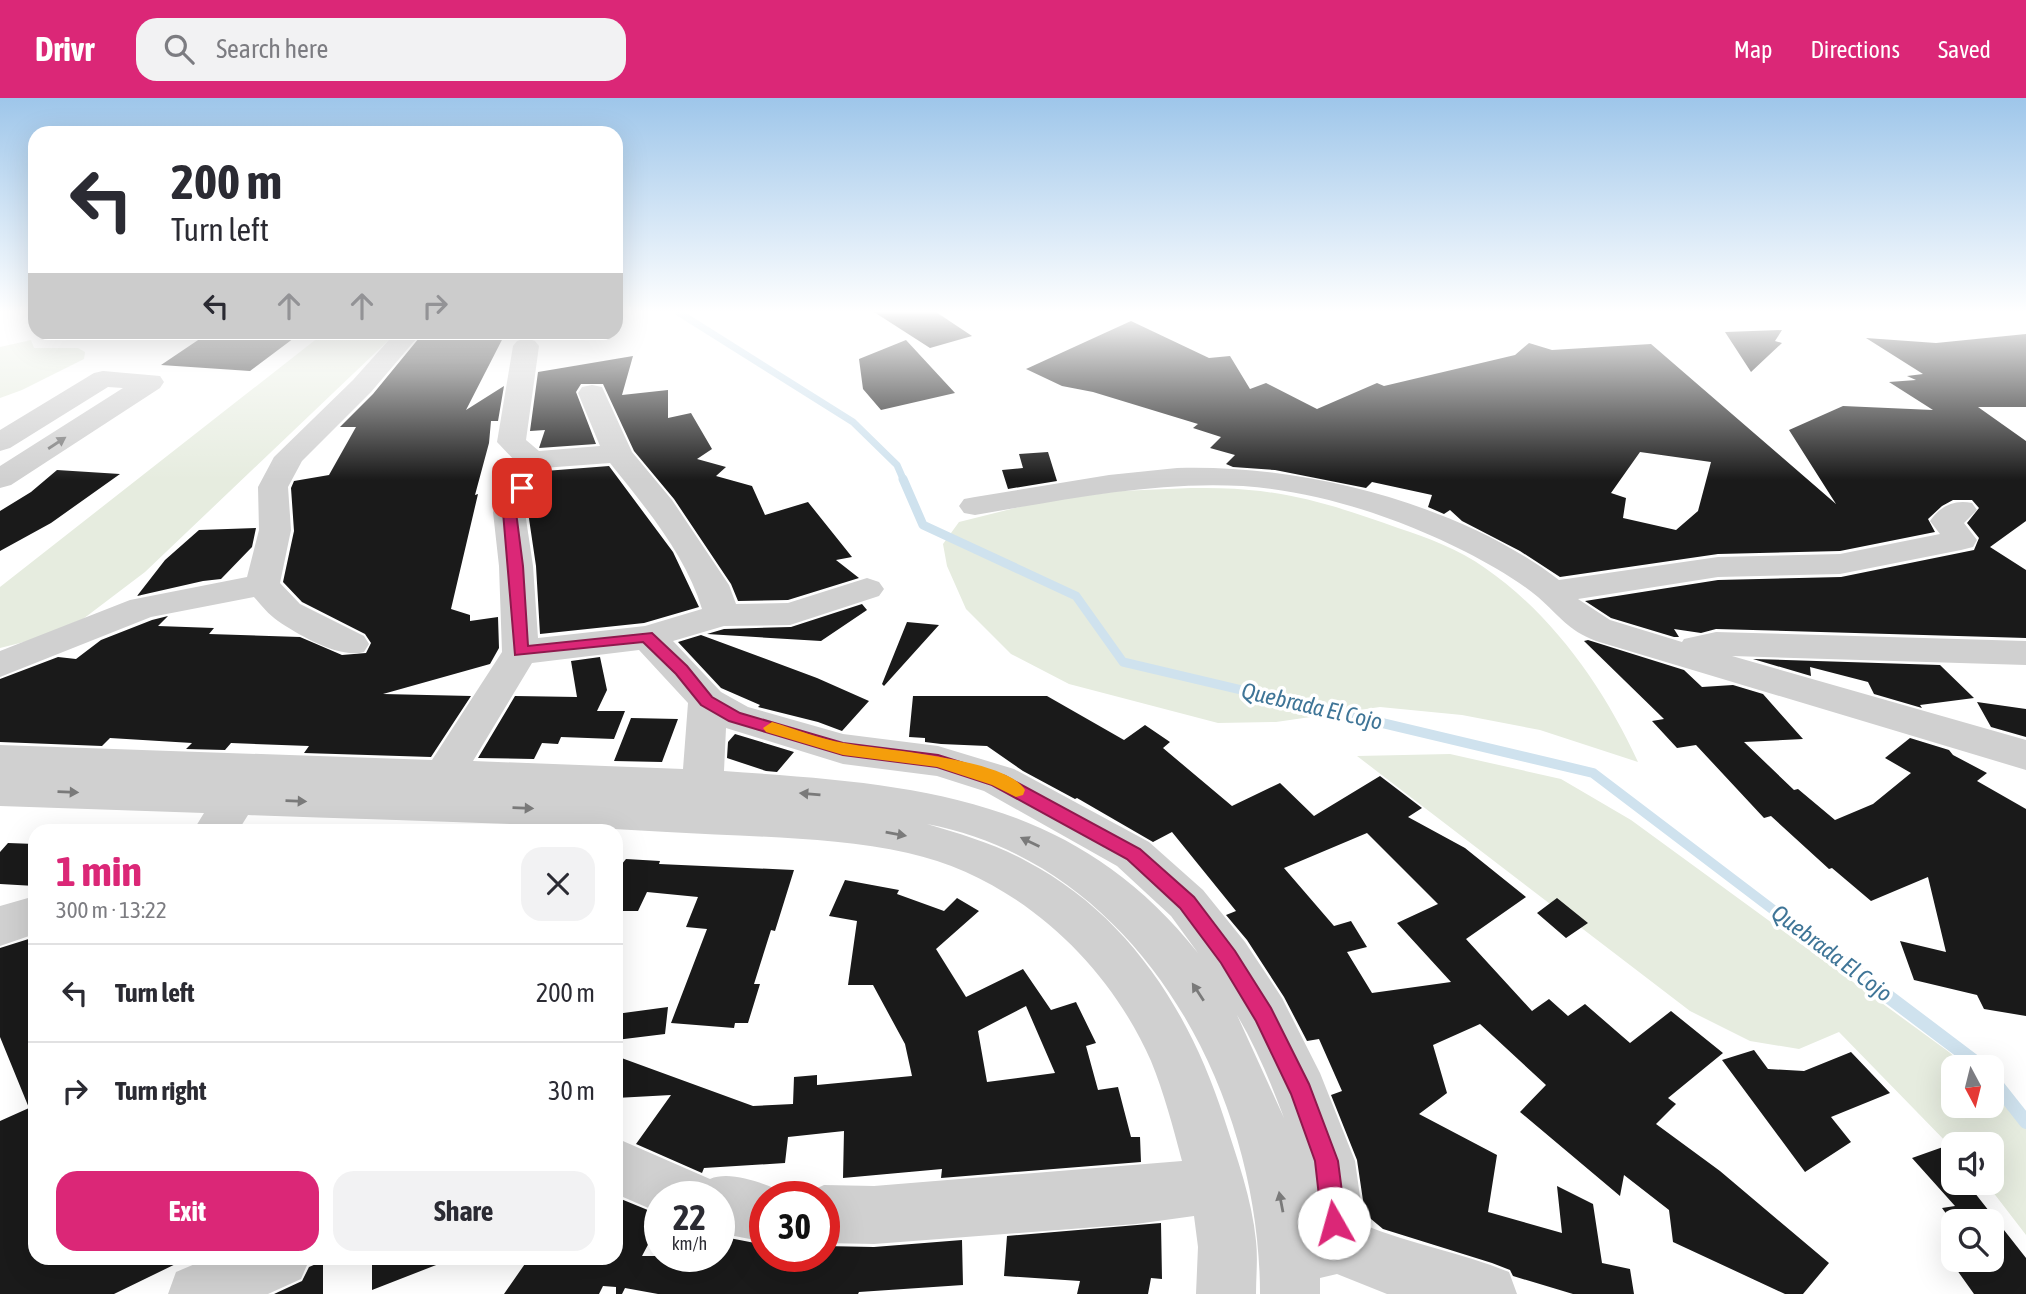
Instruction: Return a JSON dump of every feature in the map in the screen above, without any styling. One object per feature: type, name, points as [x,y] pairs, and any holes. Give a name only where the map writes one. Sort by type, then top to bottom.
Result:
[{"type":"street","points":[[262,585],[275,530],[273,487],[289,457],[378,368]]},
{"type":"street","points":[[523,368],[512,442],[532,460],[618,454]]},
{"type":"street","points":[[0,442],[103,379],[151,382],[0,479]]},
{"type":"street","points":[[592,393],[618,454],[656,500],[712,585],[722,615]]},
{"type":"street","points":[[444,775],[520,652],[516,566],[509,512],[532,460]]},
{"type":"street","points":[[975,506],[1080,488],[1172,479],[1245,477],[1311,488],[1444,529],[1521,570],[1552,591],[1584,623],[1609,633],[2026,755]]},
{"type":"street","points":[[1552,591],[1616,584],[1718,567],[1840,564],[1867,559],[1961,540],[1946,522],[1961,510]]},
{"type":"street","points":[[262,585],[288,611],[351,644]]},
{"type":"street","points":[[0,665],[142,608],[262,585]]},
{"type":"street","points":[[520,652],[647,637],[722,615],[790,614],[867,589]]},
{"type":"street","points":[[647,637],[681,670],[707,701],[734,717],[843,749],[938,761],[999,780],[1133,854],[1187,903],[1228,957],[1264,1014],[1301,1091],[1327,1161],[1306,1264]]},
{"type":"street","points":[[1674,650],[1716,644],[2026,653]]},
{"type":"street","points":[[703,784],[707,701]]},
{"type":"street","points":[[0,760],[703,784],[882,799],[968,817],[1010,832],[1050,852],[1088,876],[1124,904],[1157,937],[1187,975],[1215,1018],[1238,1066],[1265,1139],[1278,1189],[1306,1264]]},
{"type":"street","points":[[0,790],[225,815],[641,813],[859,829],[912,837],[987,862],[1056,902],[1088,929],[1117,960],[1143,994],[1166,1033],[1184,1075],[1217,1185],[1227,1242],[1226,1294]]},
{"type":"street","points":[[0,926],[28,917]]},
{"type":"street","points":[[623,1169],[652,1181]]},
{"type":"street","points":[[840,1214],[874,1215],[1136,1195],[1217,1185]]},
{"type":"street","points":[[1306,1264],[1398,1282],[1487,1294]]},
{"type":"street","points":[[198,1294],[264,1265]]},
{"type":"shaded area","points":[[0,368],[66,368],[22,390],[0,398]]},
{"type":"shaded area","points":[[280,368],[359,368],[145,572],[83,619],[28,641],[0,648],[0,587]]},
{"type":"shaded area","points":[[1191,488],[1268,492],[1325,504],[1432,540],[1475,561],[1533,608],[1574,655],[1593,680],[1638,762],[1540,730],[1462,715],[1380,707],[1276,722],[1218,723],[1069,684],[1011,654],[966,609],[947,566],[943,544],[959,522],[1039,502],[1120,491]]},
{"type":"shaded area","points":[[1450,754],[1561,779],[1631,820],[1952,1055],[1941,1055],[1941,1118],[2004,1118],[2004,1100],[2026,1119],[2026,1235],[1995,1195],[2004,1195],[2004,1132],[1941,1132],[1941,1137],[1839,1032],[1799,1049],[1750,1041],[1690,1011],[1357,756]]},
{"type":"building","points":[[203,368],[254,368],[250,371]]},
{"type":"building","points":[[395,368],[488,368],[466,410],[504,386],[498,421],[491,421],[489,443],[451,609],[470,615],[470,621],[498,617],[499,648],[490,664],[383,694],[471,696],[431,757],[304,753],[309,746],[231,743],[225,750],[186,749],[192,743],[110,738],[102,746],[0,742],[0,679],[58,657],[76,659],[101,640],[168,616],[158,626],[214,628],[209,634],[300,637],[342,655],[366,653],[371,643],[365,634],[302,602],[283,582],[294,531],[291,488],[294,481],[329,475],[356,427],[340,427]]},
{"type":"building","points":[[563,368],[630,368],[622,395],[668,390],[668,418],[691,413],[712,449],[697,459],[726,467],[716,476],[752,486],[765,515],[808,502],[852,557],[836,560],[859,578],[788,600],[738,601],[731,584],[674,499],[634,451],[603,384],[581,384],[576,392],[596,444],[539,448],[545,430],[530,431],[538,372]]},
{"type":"building","points":[[860,368],[932,368],[955,393],[881,410],[863,389]]},
{"type":"building","points":[[1237,368],[1250,389],[1266,383],[1317,409],[1377,383],[1384,386],[1461,368],[1679,368],[1836,504],[1789,430],[1843,406],[1933,410],[1889,382],[1916,380],[1907,376],[1923,374],[1913,368],[2026,368],[2026,407],[1978,407],[2026,441],[2026,521],[1990,547],[2026,570],[2026,638],[1716,629],[1701,633],[1674,629],[1679,637],[1674,637],[1611,618],[1585,601],[1718,580],[1841,577],[1974,550],[1979,538],[1967,523],[1979,508],[1972,500],[1953,500],[1942,506],[1928,519],[1935,532],[1840,551],[1718,554],[1560,577],[1520,551],[1462,521],[1450,510],[1444,514],[1428,507],[1432,495],[1372,482],[1366,488],[1275,470],[1233,467],[1226,464],[1235,455],[1210,448],[1221,437],[1193,428],[1198,424],[1093,392],[1062,386],[1026,369]],"holes":[[[1640,452],[1711,462],[1698,511],[1676,530],[1623,518],[1626,498],[1611,493]]]},
{"type":"building","points":[[1048,452],[1057,481],[1008,489],[1002,470],[1023,468],[1019,454]]},
{"type":"building","points":[[609,466],[673,552],[699,607],[644,623],[540,634],[536,566],[528,512],[545,471]]},
{"type":"building","points":[[57,470],[120,474],[51,523],[0,551],[0,511],[31,492]]},
{"type":"building","points":[[256,528],[252,547],[221,579],[137,596],[165,560],[199,530]]},
{"type":"building","points":[[862,604],[867,610],[821,641],[707,634],[724,629],[791,627]]},
{"type":"building","points":[[907,622],[939,625],[884,686],[882,684]]},
{"type":"building","points":[[701,635],[817,678],[869,701],[842,731],[758,707],[760,705],[721,688],[678,642]]},
{"type":"building","points":[[1584,641],[1684,670],[1702,687],[1733,685],[1763,694],[1803,739],[1744,742],[1794,790],[1798,789],[1835,820],[1873,804],[1911,773],[1885,758],[1910,738],[1949,750],[1953,755],[1987,773],[1977,781],[2026,809],[2026,1016],[1984,1009],[1977,995],[1914,980],[1900,941],[1946,952],[1928,877],[1871,901],[1832,868],[1829,869],[1771,816],[1764,818],[1696,745],[1677,748],[1652,721],[1664,719]]},
{"type":"building","points":[[600,657],[607,690],[597,711],[625,711],[614,739],[561,737],[558,744],[542,743],[534,759],[478,758],[515,696],[577,697],[571,661]]},
{"type":"building","points":[[1753,659],[1940,665],[1974,698],[1920,705],[1922,708],[1874,694],[1868,682],[1810,667],[1811,676]]},
{"type":"building","points":[[913,696],[1047,696],[1124,740],[1145,725],[1170,742],[1163,748],[1232,806],[1280,783],[1314,816],[1380,776],[1422,808],[1408,817],[1465,848],[1526,897],[1466,939],[1532,1011],[1549,999],[1568,1016],[1585,1004],[1630,1043],[1671,1011],[1723,1053],[1668,1098],[1676,1104],[1656,1124],[1720,1171],[1829,1263],[1803,1294],[1785,1294],[1673,1242],[1669,1210],[1624,1175],[1620,1196],[1520,1112],[1546,1085],[1480,1024],[1433,1045],[1447,1093],[1419,1114],[1497,1155],[1488,1212],[1562,1233],[1557,1186],[1593,1204],[1602,1263],[1630,1269],[1634,1294],[1573,1294],[1513,1276],[1510,1270],[1492,1263],[1383,1229],[1365,1214],[1357,1160],[1331,1095],[1342,1091],[1319,1039],[1307,1041],[1284,997],[1247,940],[1226,915],[1236,911],[1172,832],[1153,842],[1077,798],[1023,771],[987,746],[941,744],[925,742],[925,738],[909,737]],"holes":[[[1367,833],[1438,904],[1397,923],[1451,982],[1372,993],[1347,952],[1367,947],[1351,921],[1334,926],[1284,868]]]},
{"type":"building","points":[[1977,702],[2026,709],[2026,737],[1991,727]]},
{"type":"building","points":[[631,718],[678,719],[662,762],[614,761]]},
{"type":"building","points":[[735,734],[794,752],[777,772],[766,771],[727,758],[728,742]]},
{"type":"building","points":[[8,843],[28,844],[28,886],[0,884],[0,852]]},
{"type":"building","points":[[626,859],[660,861],[659,864],[794,870],[775,931],[771,930],[754,984],[760,984],[748,1023],[735,1023],[734,1028],[671,1023],[707,929],[686,927],[698,897],[647,892],[638,911],[623,911],[623,863]]},
{"type":"building","points":[[845,880],[899,890],[897,894],[944,911],[957,898],[979,911],[936,949],[966,997],[1023,969],[1051,1010],[1076,1002],[1096,1043],[1086,1046],[1098,1090],[1118,1087],[1131,1137],[1140,1137],[1141,1162],[941,1178],[942,1169],[843,1178],[844,1131],[788,1137],[785,1163],[704,1168],[702,1173],[636,1144],[671,1095],[623,1098],[623,1059],[753,1106],[793,1104],[794,1077],[817,1075],[817,1085],[912,1076],[905,1044],[873,985],[848,985],[857,921],[829,916]],"holes":[[[1026,1006],[1055,1073],[987,1082],[978,1031]]]},
{"type":"building","points":[[1557,898],[1588,923],[1566,938],[1537,913]]},
{"type":"building","points":[[28,939],[28,1106],[0,1037],[0,948]]},
{"type":"building","points":[[668,1007],[665,1034],[623,1039],[623,1013]]},
{"type":"building","points":[[1754,1050],[1768,1069],[1804,1071],[1851,1052],[1890,1093],[1831,1117],[1851,1142],[1805,1172],[1722,1060]]},
{"type":"building","points":[[28,1108],[28,1265],[174,1265],[114,1294],[0,1294],[0,1121]]},
{"type":"building","points":[[1941,1148],[1941,1190],[1912,1158]]},
{"type":"building","points":[[1945,1195],[1976,1195],[1987,1209],[1942,1208],[1955,1206]]},
{"type":"building","points":[[623,1200],[644,1208],[644,1272],[735,1272],[735,1239],[749,1242],[749,1272],[840,1272],[840,1246],[874,1247],[962,1240],[963,1285],[858,1294],[658,1294],[625,1288],[622,1294],[616,1294],[616,1287],[603,1286],[599,1294],[504,1294],[524,1265],[623,1265]]},
{"type":"building","points":[[1161,1223],[1162,1279],[1151,1278],[1148,1294],[1077,1294],[1080,1281],[1004,1276],[1007,1236]]},
{"type":"building","points":[[2004,1230],[2026,1258],[2026,1294],[1974,1294],[1958,1272],[2004,1272]]},
{"type":"building","points":[[323,1265],[323,1294],[274,1294],[302,1281],[309,1267]]},
{"type":"building","points":[[372,1265],[436,1265],[372,1290]]},
{"type":"waterway","name":"Quebrada El Cojo","points":[[767,368],[853,422],[897,465],[904,481]]},
{"type":"waterway","name":"Quebrada El Cojo","points":[[903,479],[923,525],[1076,596],[1123,662],[1250,692]]},
{"type":"waterway","name":"Quebrada El Cojo","points":[[1243,690],[1593,773],[1838,959]]},
{"type":"waterway","name":"Quebrada El Cojo","points":[[1836,957],[1966,1055]]},
{"type":"waterway","name":"Quebrada El Cojo","points":[[2004,1094],[2026,1122]]},
{"type":"slow traffic","points":[[772,728],[843,749],[938,761],[999,780],[1016,790]]},
{"type":"route","points":[[522,488],[509,512],[516,566],[520,652],[647,637],[681,670],[707,701],[734,717],[843,749],[938,761],[999,780],[1133,854],[1151,870],[1187,903],[1228,957],[1264,1014],[1301,1091],[1327,1161],[1334,1223]]}]
